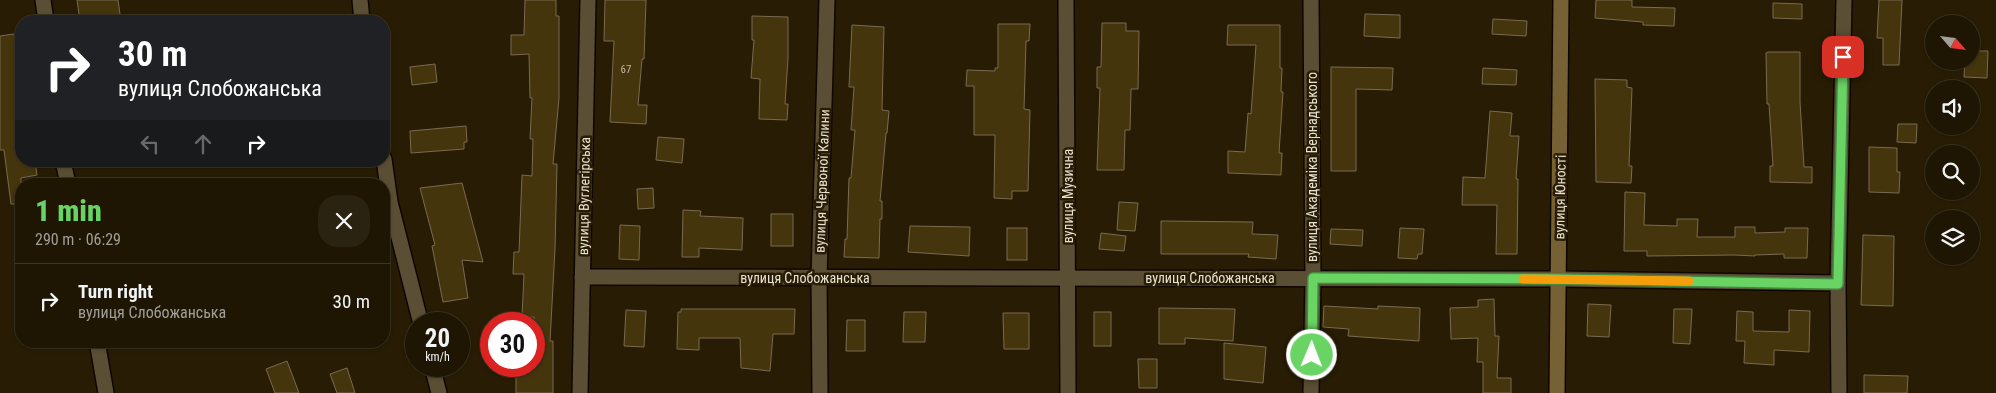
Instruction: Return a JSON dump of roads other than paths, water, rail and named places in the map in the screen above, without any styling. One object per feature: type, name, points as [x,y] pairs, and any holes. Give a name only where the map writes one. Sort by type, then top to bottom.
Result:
[{"type":"street","points":[[43,0],[45,15]]},
{"type":"street","points":[[360,0],[361,15]]},
{"type":"street","name":"вулиця Вуглегірська","points":[[580,393],[588,0]]},
{"type":"street","name":"вулиця Червоної Калини","points":[[820,393],[819,278],[827,0]]},
{"type":"street","name":"вулиця Музична","points":[[1066,0],[1068,393]]},
{"type":"street","name":"вулиця Академіка Вернадського","points":[[1311,0],[1313,278],[1311,393]]},
{"type":"street","name":"вулиця Юності","points":[[1557,393],[1561,0]]},
{"type":"street","points":[[1838,393],[1838,284],[1844,0]]},
{"type":"street","points":[[390,202],[418,312]]},
{"type":"street","name":"вулиця Слобожанська","points":[[582,277],[1559,279],[1838,284]]},
{"type":"street","points":[[98,348],[106,393]]},
{"type":"street","points":[[435,377],[439,393]]}]
